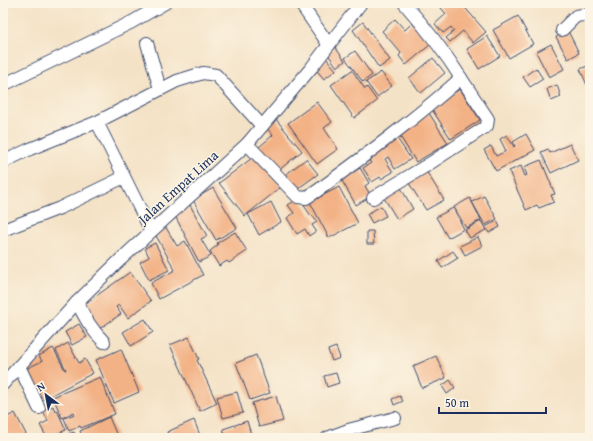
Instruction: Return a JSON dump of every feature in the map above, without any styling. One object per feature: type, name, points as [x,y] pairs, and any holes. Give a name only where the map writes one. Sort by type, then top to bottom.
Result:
[{"type":"street","points":[[3,85],[132,22],[165,3]]},
{"type":"street","points":[[300,3],[329,46]]},
{"type":"street","name":"Jalan Empat Lima","points":[[7,379],[77,302],[151,231],[186,201],[247,144],[329,46],[361,3]]},
{"type":"street","points":[[373,198],[488,126],[488,119],[443,51],[404,3]]},
{"type":"street","points":[[562,30],[576,16],[590,14]]},
{"type":"street","points":[[147,44],[160,89]]},
{"type":"street","points":[[3,162],[97,122],[177,81],[203,73],[216,75],[262,126]]},
{"type":"street","points":[[247,144],[298,197],[306,198],[427,108],[461,78]]},
{"type":"street","points":[[97,122],[151,231]]},
{"type":"street","points":[[3,230],[60,208],[124,177]]},
{"type":"street","points":[[77,302],[86,322],[104,342]]},
{"type":"street","points":[[3,365],[7,379]]},
{"type":"street","points":[[19,366],[39,408]]},
{"type":"street","points":[[327,438],[348,430],[395,418]]},
{"type":"building","points":[[437,3],[461,3],[486,32],[473,43],[463,31],[450,42],[446,38],[454,31],[451,27],[443,33],[435,24],[446,14]]},
{"type":"building","points":[[518,16],[533,44],[509,58],[493,30]]},
{"type":"building","points":[[395,19],[405,30],[412,23],[431,44],[406,65],[399,56],[401,53],[382,31]]},
{"type":"building","points":[[363,22],[390,60],[379,68],[353,30]]},
{"type":"building","points":[[568,31],[579,53],[568,59],[556,37]]},
{"type":"building","points":[[487,36],[500,56],[479,69],[467,49]]},
{"type":"building","points":[[551,44],[564,69],[549,77],[536,52]]},
{"type":"building","points":[[335,47],[345,61],[337,67],[327,53]]},
{"type":"building","points":[[355,51],[372,75],[363,82],[345,58]]},
{"type":"building","points":[[326,58],[336,70],[324,79],[314,67]]},
{"type":"building","points":[[433,58],[445,73],[421,93],[409,78]]},
{"type":"building","points":[[590,65],[590,83],[587,85],[580,69]]},
{"type":"building","points":[[536,68],[543,79],[530,87],[523,77]]},
{"type":"building","points":[[352,70],[365,89],[367,87],[377,101],[354,118],[331,85]]},
{"type":"building","points":[[381,72],[392,86],[377,97],[366,82]]},
{"type":"building","points":[[557,85],[561,97],[551,101],[547,89]]},
{"type":"building","points":[[460,89],[480,120],[451,139],[431,108]]},
{"type":"building","points":[[317,102],[332,122],[324,128],[338,149],[317,164],[288,123]]},
{"type":"building","points":[[429,113],[448,143],[416,162],[398,133]]},
{"type":"building","points":[[275,118],[302,151],[278,171],[258,148],[273,135],[265,126]]},
{"type":"building","points":[[526,134],[535,150],[496,171],[484,150],[491,146],[496,156],[506,151],[500,139],[507,135],[514,147],[513,142]]},
{"type":"building","points":[[396,137],[411,159],[395,169],[388,157],[385,159],[393,172],[372,182],[363,168],[371,163],[366,156]]},
{"type":"building","points":[[570,144],[578,160],[551,173],[541,152],[548,149],[550,153]]},
{"type":"building","points":[[256,155],[281,187],[245,216],[219,183]]},
{"type":"building","points":[[306,159],[318,174],[296,190],[285,175]]},
{"type":"building","points":[[541,160],[555,194],[551,195],[554,202],[539,208],[537,205],[526,210],[509,171],[521,166],[525,176],[527,175],[524,167]]},
{"type":"building","points":[[360,168],[369,183],[365,186],[371,196],[356,205],[341,179]]},
{"type":"building","points":[[425,169],[444,200],[426,210],[407,180]]},
{"type":"building","points":[[339,187],[358,223],[329,238],[310,202]]},
{"type":"building","points":[[213,188],[237,228],[216,240],[193,200]]},
{"type":"building","points":[[401,188],[413,209],[397,219],[384,198]]},
{"type":"building","points":[[484,196],[497,219],[485,225],[472,202]]},
{"type":"building","points":[[299,198],[317,222],[312,225],[316,231],[309,236],[305,229],[297,234],[287,218],[294,213],[288,205]]},
{"type":"building","points":[[470,198],[481,220],[466,228],[454,207]]},
{"type":"building","points":[[271,202],[281,222],[259,235],[248,214]]},
{"type":"building","points":[[190,205],[207,236],[201,239],[211,256],[199,262],[174,214]]},
{"type":"building","points":[[381,206],[386,216],[372,223],[367,214]]},
{"type":"building","points":[[453,208],[464,229],[448,238],[436,217]]},
{"type":"building","points":[[481,221],[486,230],[470,238],[465,230]]},
{"type":"building","points":[[497,221],[500,227],[489,233],[485,227]]},
{"type":"building","points":[[165,226],[177,246],[185,241],[203,275],[159,299],[151,283],[175,270],[154,232]]},
{"type":"building","points":[[367,231],[373,231],[374,244],[367,244]]},
{"type":"building","points":[[235,232],[247,251],[229,263],[227,261],[219,266],[210,251],[218,245],[217,243]]},
{"type":"building","points":[[478,237],[482,246],[465,255],[460,246]]},
{"type":"building","points":[[155,243],[169,270],[149,280],[140,262],[149,257],[145,248]]},
{"type":"building","points":[[453,251],[458,258],[442,268],[438,261]]},
{"type":"building","points":[[130,272],[151,301],[128,318],[119,305],[116,307],[121,314],[99,329],[82,306]]},
{"type":"building","points":[[145,319],[153,332],[131,346],[123,332]]},
{"type":"building","points":[[79,324],[87,337],[72,345],[65,332]]},
{"type":"building","points":[[189,337],[199,359],[197,360],[217,403],[200,411],[170,345]]},
{"type":"building","points":[[68,343],[79,363],[85,359],[93,373],[42,400],[26,369],[42,361],[39,356],[53,348],[66,370],[56,350]]},
{"type":"building","points":[[336,347],[340,358],[332,361],[328,350]]},
{"type":"building","points":[[121,349],[139,392],[114,403],[96,360]]},
{"type":"building","points":[[256,355],[270,393],[250,400],[236,363]]},
{"type":"building","points":[[436,356],[446,378],[422,388],[413,366]]},
{"type":"building","points":[[336,373],[339,383],[327,387],[324,376]]},
{"type":"building","points":[[100,377],[115,414],[81,428],[80,426],[69,431],[64,418],[75,414],[74,412],[62,418],[53,397]]},
{"type":"building","points":[[450,380],[455,388],[447,394],[442,386]]},
{"type":"building","points":[[237,392],[243,413],[223,418],[217,397]]},
{"type":"building","points":[[276,396],[283,421],[259,427],[252,403]]},
{"type":"building","points":[[400,396],[403,401],[394,405],[392,399]]},
{"type":"building","points":[[53,406],[55,411],[57,410],[66,430],[47,438],[40,425],[48,421],[43,411]]},
{"type":"building","points":[[15,413],[28,438],[3,438],[3,419]]},
{"type":"building","points":[[109,417],[118,438],[83,438],[80,431]]},
{"type":"building","points":[[194,420],[201,438],[169,438],[167,432]]},
{"type":"building","points":[[247,421],[252,438],[226,438],[223,429]]},
{"type":"building","points":[[74,432],[76,438],[56,438]]}]
